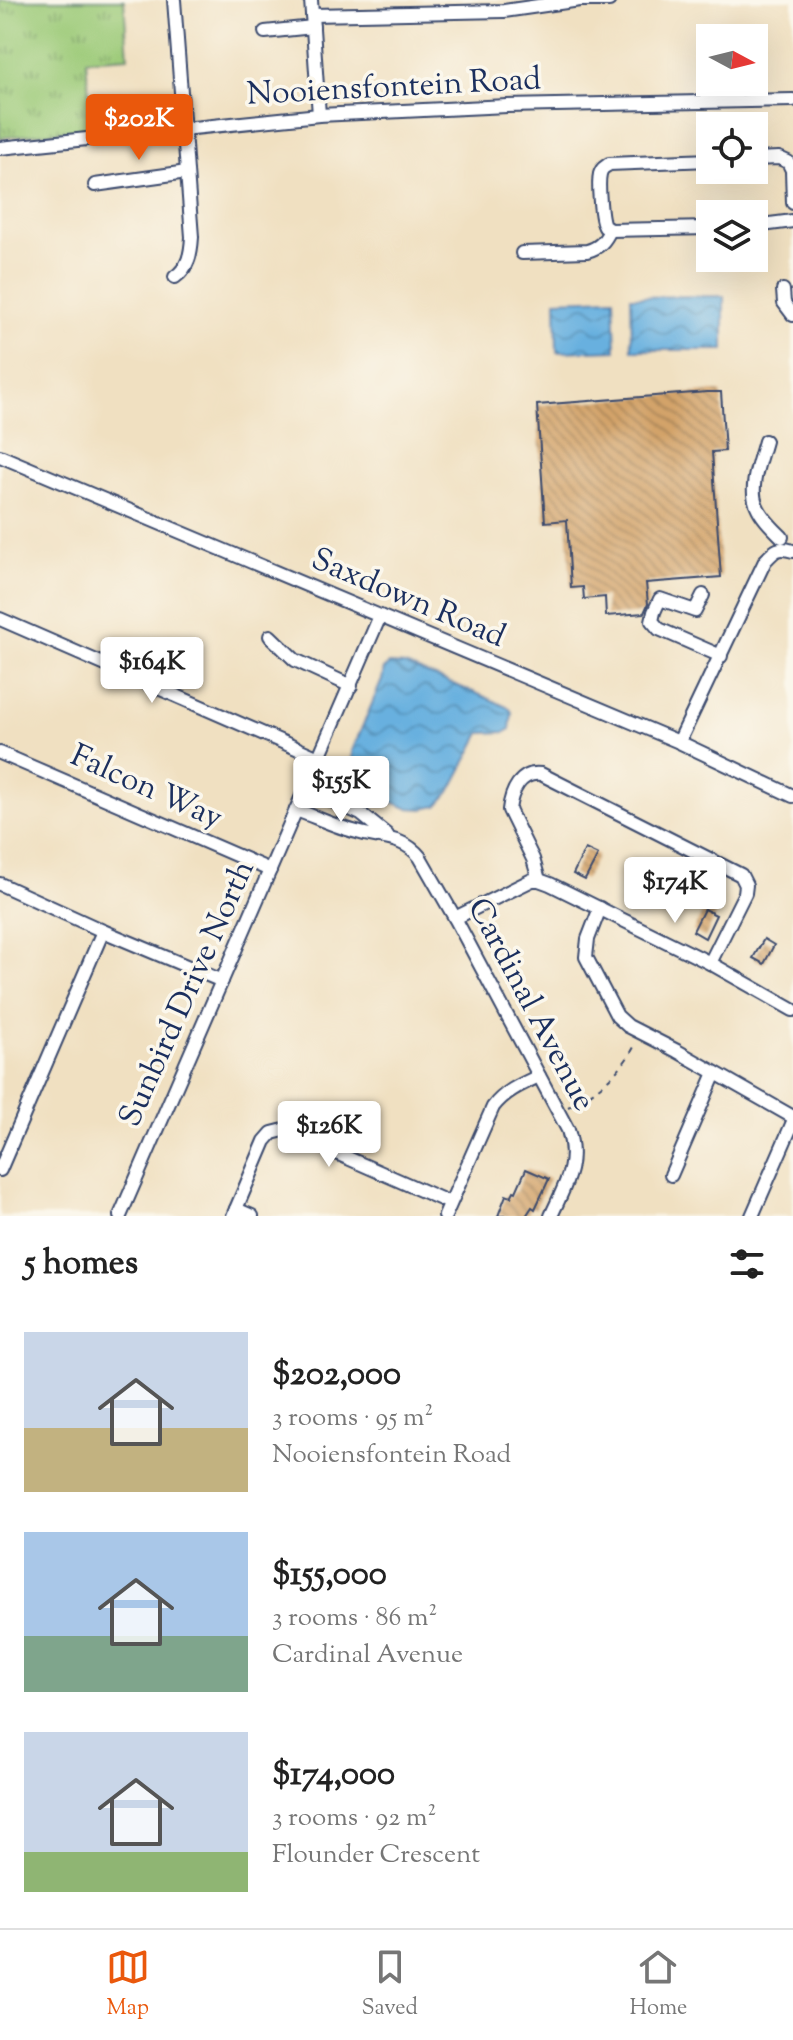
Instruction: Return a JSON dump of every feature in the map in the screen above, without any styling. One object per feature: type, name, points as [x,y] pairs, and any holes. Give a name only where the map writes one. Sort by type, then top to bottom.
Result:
[{"type":"street","points":[[174,0],[192,221],[191,252],[182,271],[175,277]]},
{"type":"street","points":[[311,0],[319,115]]},
{"type":"street","points":[[265,32],[313,21],[504,11],[580,0],[609,0]]},
{"type":"street","name":"Nooiensfontein Road","points":[[0,148],[319,115],[507,106],[793,100]]},
{"type":"street","points":[[768,158],[788,162],[792,170],[793,203]]},
{"type":"street","points":[[696,160],[609,164],[600,174],[606,228],[696,228]]},
{"type":"street","points":[[95,185],[187,172]]},
{"type":"street","points":[[768,224],[793,221],[793,214]]},
{"type":"street","points":[[522,253],[595,249],[610,230]]},
{"type":"street","points":[[783,290],[784,303],[793,315]]},
{"type":"street","points":[[765,441],[756,479],[755,502],[782,537]]},
{"type":"street","name":"Saxdown Road","points":[[0,456],[679,742],[793,796]]},
{"type":"street","points":[[679,742],[765,561],[776,549],[793,551]]},
{"type":"street","points":[[703,595],[695,611],[660,599],[652,621],[659,629],[721,656]]},
{"type":"street","name":"Sunbird Drive North","points":[[120,1216],[380,616]]},
{"type":"street","points":[[0,619],[319,758]]},
{"type":"street","points":[[270,636],[295,660],[351,686]]},
{"type":"street","name":"Falcon Way","points":[[0,753],[270,870]]},
{"type":"street","points":[[539,880],[533,859],[508,807],[519,780],[533,773],[541,774],[741,875],[746,885],[745,893],[710,963]]},
{"type":"street","name":"Cardinal Avenue","points":[[306,789],[361,814],[390,837],[414,850],[430,873],[568,1130],[573,1152],[568,1177],[551,1216]]},
{"type":"street","name":"Cardinal Avenue","points":[[296,810],[357,832],[390,837]]},
{"type":"street","points":[[455,918],[521,885],[539,880],[791,1004]]},
{"type":"street","points":[[0,884],[222,981]]},
{"type":"street","points":[[600,908],[588,939],[586,957],[617,1016],[628,1026],[793,1120],[754,1216]]},
{"type":"street","points":[[0,1170],[103,931]]},
{"type":"street","points":[[671,1175],[715,1073]]},
{"type":"street","points":[[445,1216],[493,1107],[515,1087],[539,1076]]},
{"type":"street","points":[[252,1216],[235,1212],[265,1141],[272,1133],[284,1130],[450,1203]]},
{"type":"path","points":[[558,1111],[588,1096],[611,1077],[630,1054],[641,1033]]},
{"type":"green space","points":[[0,0],[124,0],[128,57],[86,60],[92,128],[0,138]]},
{"type":"water","points":[[724,296],[724,350],[632,350],[631,297]]},
{"type":"water","points":[[614,298],[616,350],[557,352],[556,300]]},
{"type":"water","points":[[389,664],[405,665],[423,672],[483,696],[512,712],[510,729],[506,732],[481,733],[450,792],[437,806],[407,808],[390,801],[363,786],[353,769],[352,751],[382,680],[384,668]]},
{"type":"building","points":[[721,392],[725,451],[712,452],[721,577],[646,583],[648,604],[644,613],[606,616],[605,597],[584,599],[583,587],[571,588],[567,520],[545,522],[537,405]]},
{"type":"building","points":[[585,849],[598,855],[585,880],[573,874]]},
{"type":"building","points":[[704,909],[716,915],[705,938],[693,931]]},
{"type":"building","points":[[764,939],[774,945],[764,964],[753,958]]},
{"type":"building","points":[[526,1169],[549,1179],[535,1209],[532,1207],[526,1216],[498,1216],[506,1195],[511,1197],[516,1192]]}]
